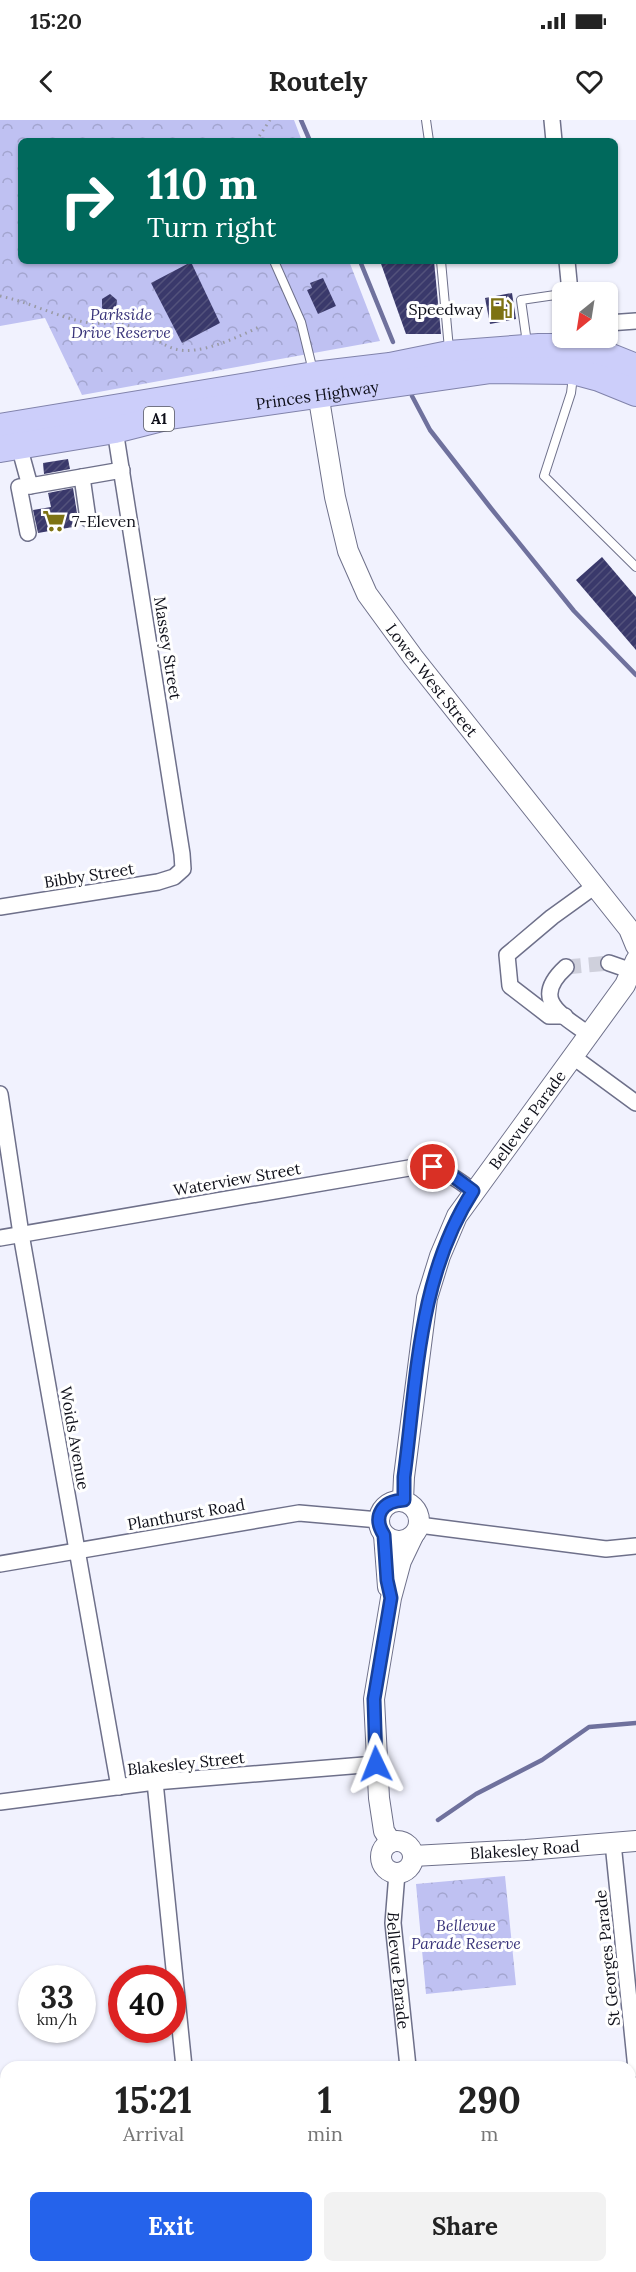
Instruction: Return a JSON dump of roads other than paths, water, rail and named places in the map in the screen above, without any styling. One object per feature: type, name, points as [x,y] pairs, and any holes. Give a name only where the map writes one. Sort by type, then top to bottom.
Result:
[{"type":"highway","name":"Princes Highway","points":[[10,448],[115,430],[449,354],[527,348],[573,352],[596,351],[636,367]]},
{"type":"highway","name":"Princes Highway","points":[[0,427],[316,385],[491,370],[573,352]]},
{"type":"highway","name":"Princes Highway","points":[[573,352],[599,378],[636,393]]},
{"type":"street","points":[[552,120],[554,138]]},
{"type":"street","points":[[567,264],[569,282]]},
{"type":"street","points":[[618,322],[636,321]]},
{"type":"street","name":"Lower West Street","points":[[316,385],[335,497],[348,551],[368,594],[413,657],[629,929],[636,946]]},
{"type":"street","name":"Massey Street","points":[[115,430],[182,854],[181,872]]},
{"type":"street","points":[[10,448],[30,486]]},
{"type":"street","points":[[28,533],[19,488],[122,470]]},
{"type":"street","points":[[82,477],[88,519]]},
{"type":"street","name":"Bibby Street","points":[[0,907],[158,882],[181,872]]},
{"type":"street","points":[[565,1016],[549,1016],[510,986],[507,955],[552,917],[594,886]]},
{"type":"street","points":[[609,963],[634,966]]},
{"type":"street","name":"Bellevue Parade","points":[[404,1500],[404,1477],[428,1298],[444,1246],[457,1216],[473,1191],[625,985],[634,966]]},
{"type":"street","points":[[566,968],[557,976],[549,996],[552,1006],[588,1034]]},
{"type":"street","points":[[572,1056],[636,1103]]},
{"type":"street","name":"Woids Avenue","points":[[0,1094],[21,1234],[119,1787]]},
{"type":"street","name":"Waterview Street","points":[[0,1238],[409,1168],[433,1167],[450,1174],[473,1191]]},
{"type":"street","points":[[391,1598],[380,1513],[387,1504],[404,1500],[417,1510],[416,1531],[401,1561],[391,1598],[374,1699],[376,1764],[384,1831],[391,1842]]},
{"type":"street","name":"Planthurst Road","points":[[0,1564],[298,1513],[381,1527]]},
{"type":"street","points":[[381,1527],[398,1541],[416,1531],[606,1549],[636,1546]]},
{"type":"street","name":"Blakesley Street","points":[[0,1802],[155,1782],[376,1764]]},
{"type":"street","points":[[155,1782],[182,2061]]},
{"type":"street","name":"Blakesley Road","points":[[413,1856],[636,1841]]},
{"type":"street","points":[[391,1842],[407,1844],[413,1856],[410,1867],[397,1873],[387,1870],[381,1860],[382,1849],[391,1842]]},
{"type":"street","name":"St Georges Parade","points":[[613,1843],[635,2061]]},
{"type":"street","name":"Bellevue Parade","points":[[397,1873],[393,1923],[407,2061]]},
{"type":"lane","points":[[426,120],[429,138]]},
{"type":"lane","points":[[275,264],[301,322],[316,385]]},
{"type":"lane","points":[[441,264],[449,354]]},
{"type":"lane","points":[[527,348],[521,300],[552,295]]},
{"type":"lane","points":[[573,352],[571,393],[544,476],[636,567]]},
{"type":"waterway","points":[[301,120],[309,138]]},
{"type":"waterway","points":[[361,264],[393,342]]},
{"type":"waterway","points":[[412,396],[430,430],[490,507],[574,611],[636,675]]},
{"type":"waterway","points":[[438,1820],[476,1794],[542,1760],[589,1727],[636,1723]]},
{"type":"tunnel","points":[[566,967],[609,963]]},
{"type":"place","name":"Speedway","points":[[501,309]]},
{"type":"place","name":"7-Eleven","points":[[54,521]]},
{"type":"park label","name":"Parkside Drive Reserve","points":[[121,323]]},
{"type":"park label","name":"Bellevue Parade Reserve","points":[[466,1934]]}]
